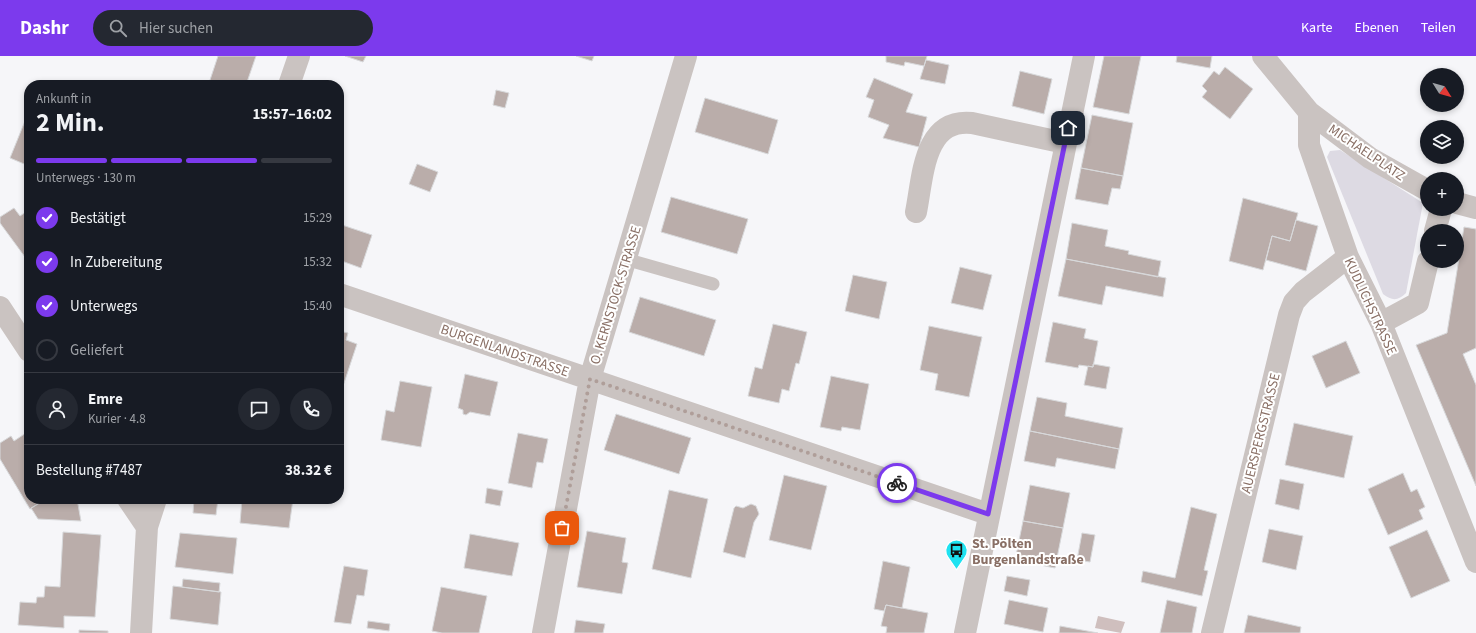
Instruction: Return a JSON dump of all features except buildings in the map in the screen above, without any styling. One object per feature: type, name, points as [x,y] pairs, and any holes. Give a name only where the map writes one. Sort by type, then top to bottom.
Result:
[{"type":"street","points":[[292,80],[299,56]]},
{"type":"street","name":"O. KERNSTOCK-STRASSE","points":[[543,633],[590,379],[686,56]]},
{"type":"street","points":[[965,633],[988,514],[1084,56]]},
{"type":"street","points":[[1263,56],[1308,112]]},
{"type":"street","name":"MICHAELPLATZ","points":[[1308,112],[1370,158],[1420,186]]},
{"type":"street","name":"KUDLICHSTRASSE","points":[[1308,112],[1309,145],[1348,257],[1382,324],[1476,562]]},
{"type":"street","points":[[916,212],[929,147],[939,134],[950,126],[962,123],[972,123],[1065,143]]},
{"type":"street","points":[[1464,205],[1476,208]]},
{"type":"street","name":"AUERSPERGSTRASSE","points":[[1212,633],[1289,315],[1294,302],[1303,292],[1348,257]]},
{"type":"street","points":[[1382,324],[1418,303],[1426,268]]},
{"type":"street","name":"BURGENLANDSTRASSE","points":[[344,296],[988,514]]},
{"type":"street","points":[[0,307],[24,343]]},
{"type":"street","points":[[131,504],[147,527]]},
{"type":"street","points":[[141,633],[147,527],[154,504]]},
{"type":"lane","points":[[626,259],[713,284]]},
{"type":"shaded area","points":[[1340,150],[1420,201],[1421,216],[1406,293],[1398,299],[1389,298],[1383,294],[1327,157],[1330,151]]},
{"type":"shaded area","points":[[1098,616],[1125,622],[1121,633],[1095,628]]},
{"type":"way so far","points":[[562,528],[590,379],[897,483]]},
{"type":"place","name":"St. Pölten Burgenlandstraße","points":[[956,570]]},
{"type":"route","points":[[897,483],[988,514],[1068,128]]}]
